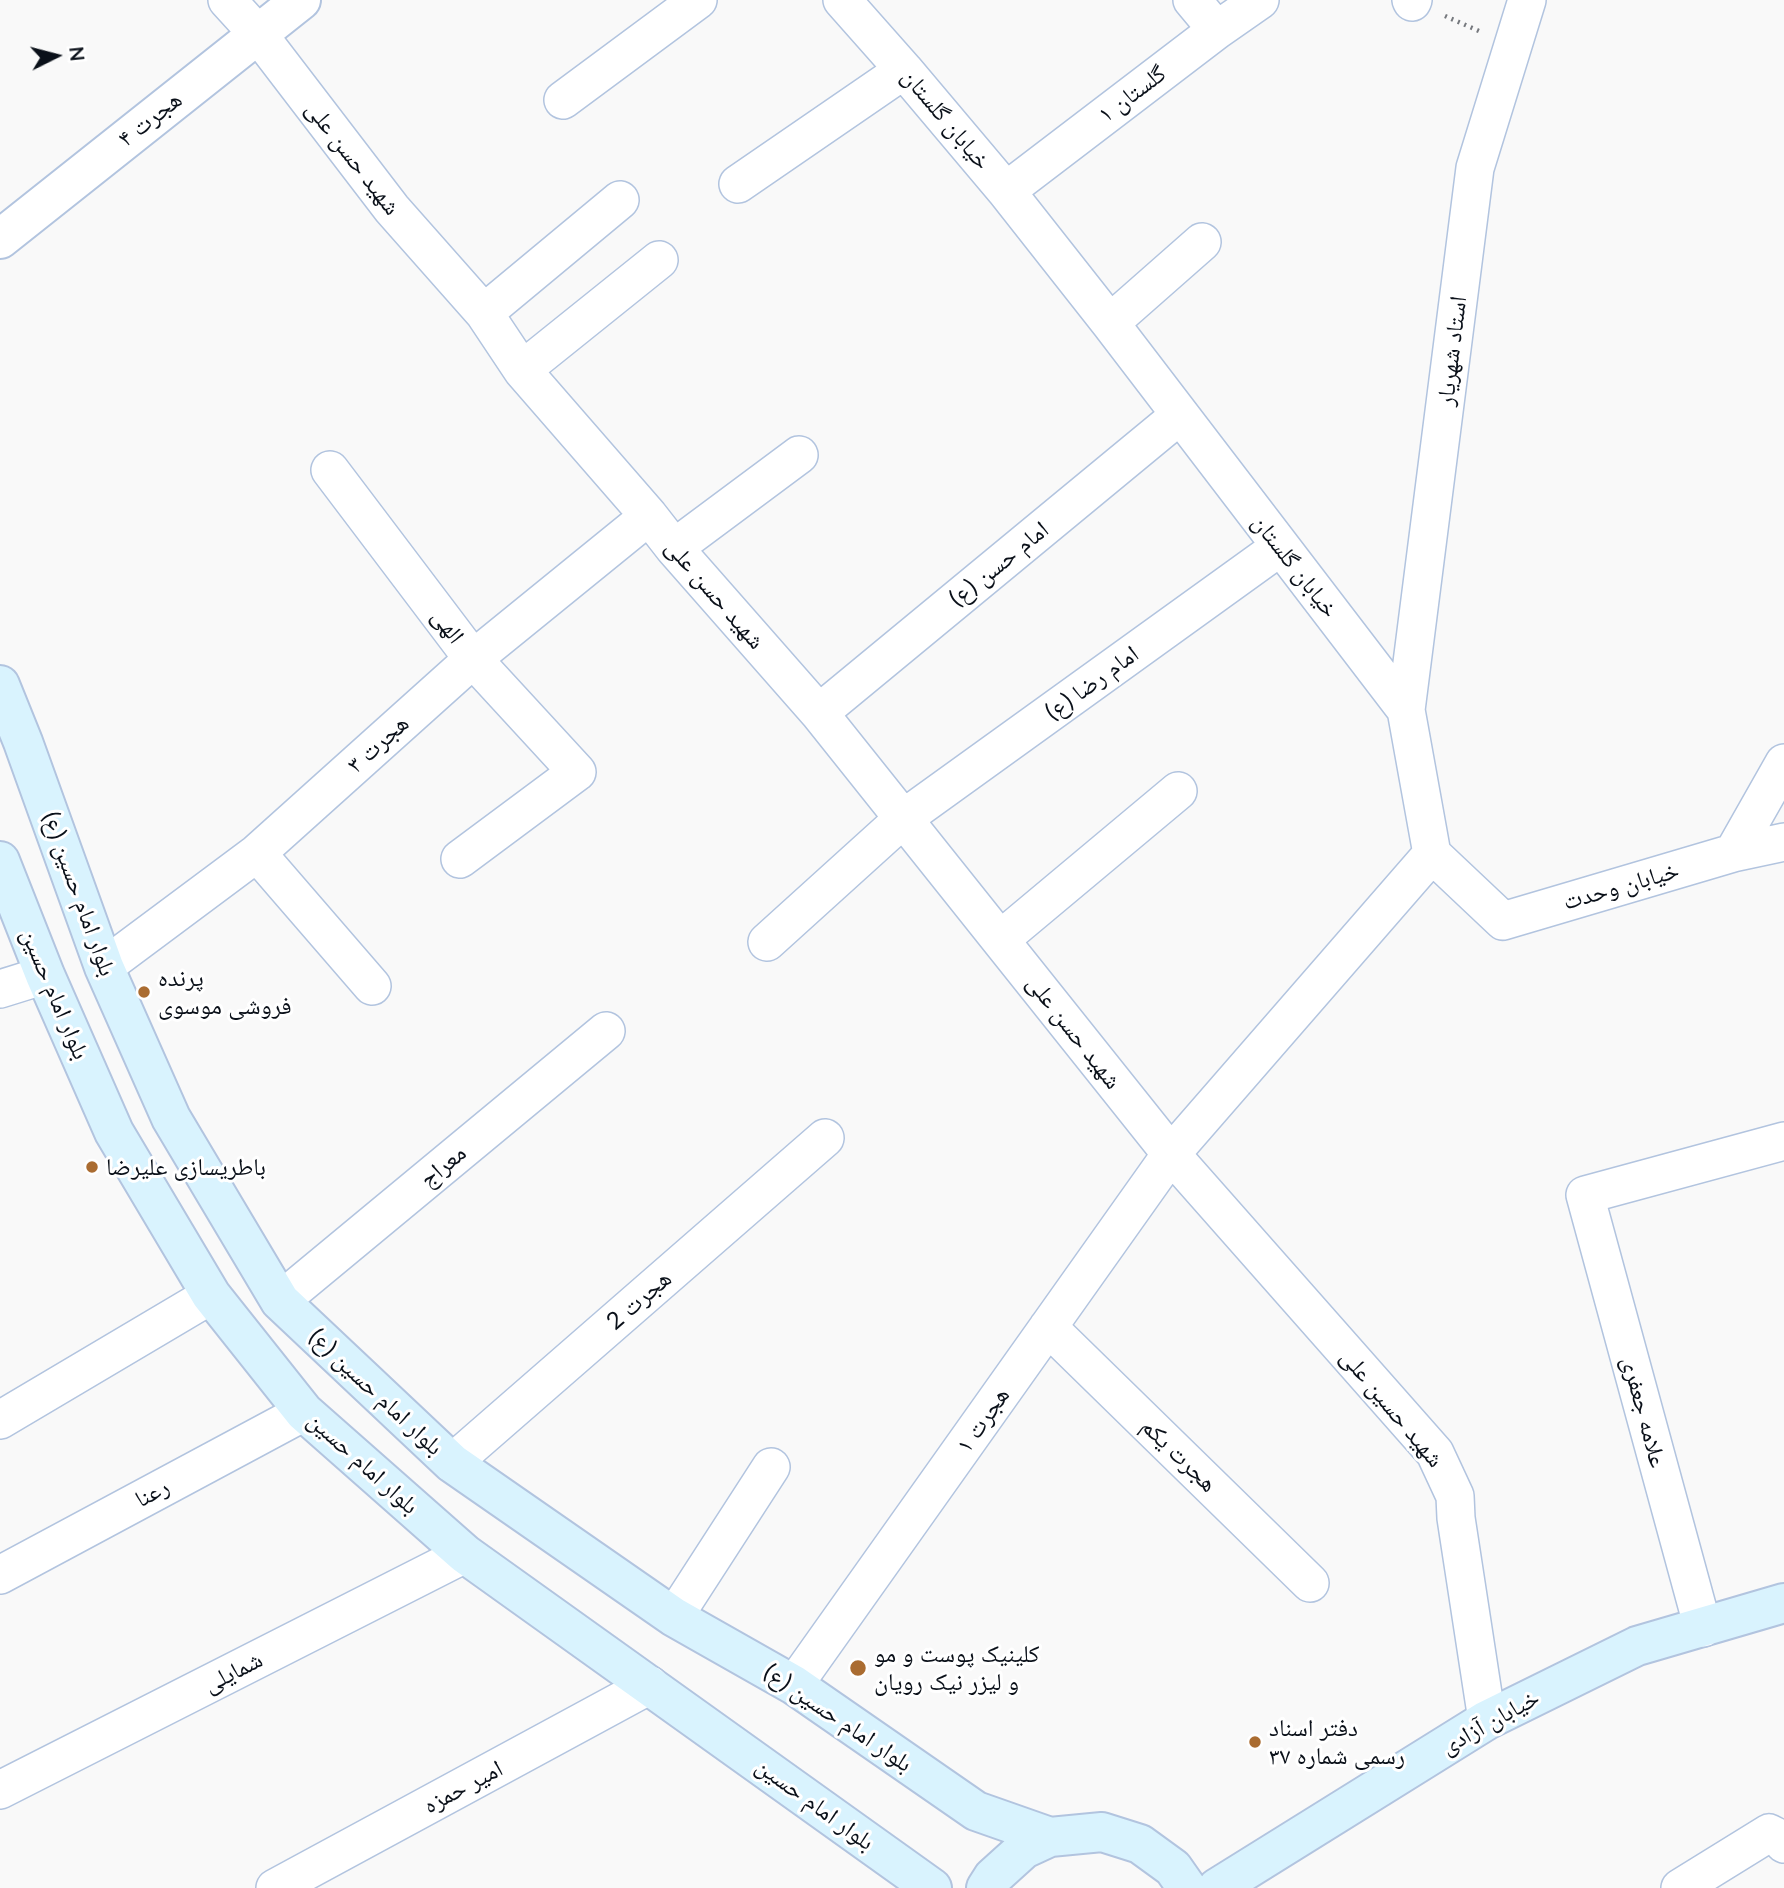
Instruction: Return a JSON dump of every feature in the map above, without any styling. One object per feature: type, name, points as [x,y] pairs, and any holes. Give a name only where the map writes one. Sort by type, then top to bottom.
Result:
[{"type":"main road","name":"بلوار امام حسین (ع)","points":[[0,685],[104,967],[171,1118],[279,1301],[453,1463],[674,1617],[794,1685],[976,1811],[1049,1837]]},
{"type":"main road","name":"بلوار امام حسین","points":[[0,861],[45,975],[114,1132],[211,1295],[304,1412],[465,1554],[932,1888]]},
{"type":"main road","name":"خیابان آزادی","points":[[1217,1888],[1487,1720],[1637,1646],[1784,1603]]},
{"type":"main road","points":[[986,1888],[993,1877],[1024,1849],[1049,1837],[1102,1832],[1140,1844],[1173,1868],[1187,1888]]},
{"type":"street","name":"شهید حسن علی","points":[[227,0],[258,34],[392,209],[484,313],[522,370],[818,713],[904,818],[1171,1154]]},
{"type":"street","name":"هجرت ۴","points":[[0,239],[301,0]]},
{"type":"street","points":[[563,100],[698,0]]},
{"type":"street","name":"خیابان گلستان","points":[[842,0],[1006,191],[1406,709],[1432,853]]},
{"type":"street","points":[[1192,0],[1217,30]]},
{"type":"street","name":"گلستان ۱","points":[[1006,191],[1260,0]]},
{"type":"street","name":"استاد شهریار","points":[[1406,709],[1475,168],[1527,0]]},
{"type":"street","points":[[738,184],[904,70]]},
{"type":"street","points":[[484,313],[620,200]]},
{"type":"street","points":[[1110,323],[1202,242]]},
{"type":"street","points":[[522,370],[659,260]]},
{"type":"street","name":"امام حسن (ع)","points":[[818,713],[1181,415]]},
{"type":"street","points":[[674,548],[799,455]]},
{"type":"street","name":"الهی","points":[[330,470],[473,659],[576,772],[460,859]]},
{"type":"street","name":"هجرت ۳","points":[[104,967],[257,853],[473,659],[649,516]]},
{"type":"street","name":"امام رضا (ع)","points":[[766,942],[904,818],[1280,547]]},
{"type":"street","points":[[1733,853],[1784,763]]},
{"type":"street","points":[[1001,939],[1178,791]]},
{"type":"street","points":[[1733,853],[1784,842]]},
{"type":"street","points":[[257,853],[372,986]]},
{"type":"street","points":[[1171,1154],[1432,853]]},
{"type":"street","name":"خیابان وحدت","points":[[1432,853],[1503,921],[1733,853]]},
{"type":"street","points":[[0,989],[45,975]]},
{"type":"street","name":"معراج","points":[[279,1301],[606,1031]]},
{"type":"street","name":"هجرت 2","points":[[453,1463],[825,1138]]},
{"type":"street","name":"علامه جعفری","points":[[1703,1628],[1585,1195],[1784,1141]]},
{"type":"street","name":"هجرت ۱","points":[[794,1685],[1171,1154]]},
{"type":"street","name":"شهید حسین علی","points":[[1171,1154],[1418,1432],[1441,1464],[1455,1496],[1456,1518],[1487,1720]]},
{"type":"street","points":[[0,1418],[211,1295]]},
{"type":"street","name":"هجرت یکم","points":[[1048,1327],[1310,1583]]},
{"type":"street","name":"رعنا","points":[[0,1575],[304,1412]]},
{"type":"street","points":[[674,1617],[771,1466]]},
{"type":"street","name":"شمایلی","points":[[0,1790],[465,1554]]},
{"type":"street","name":"امیر حمزه","points":[[275,1888],[650,1685]]},
{"type":"street","points":[[1680,1888],[1769,1833],[1781,1839],[1784,1844]]},
{"type":"path","points":[[1412,1],[1513,45]]},
{"type":"place","name":"پرنده فروشی موسوی","points":[[144,992]]},
{"type":"place","name":"باطریسازی علیرضا","points":[[92,1167]]},
{"type":"place","name":"کلینیک پوست و مو و لیزر نیک رویان","points":[[858,1668]]},
{"type":"place","name":"دفتر اسناد رسمی شماره ۳۷","points":[[1255,1742]]}]
